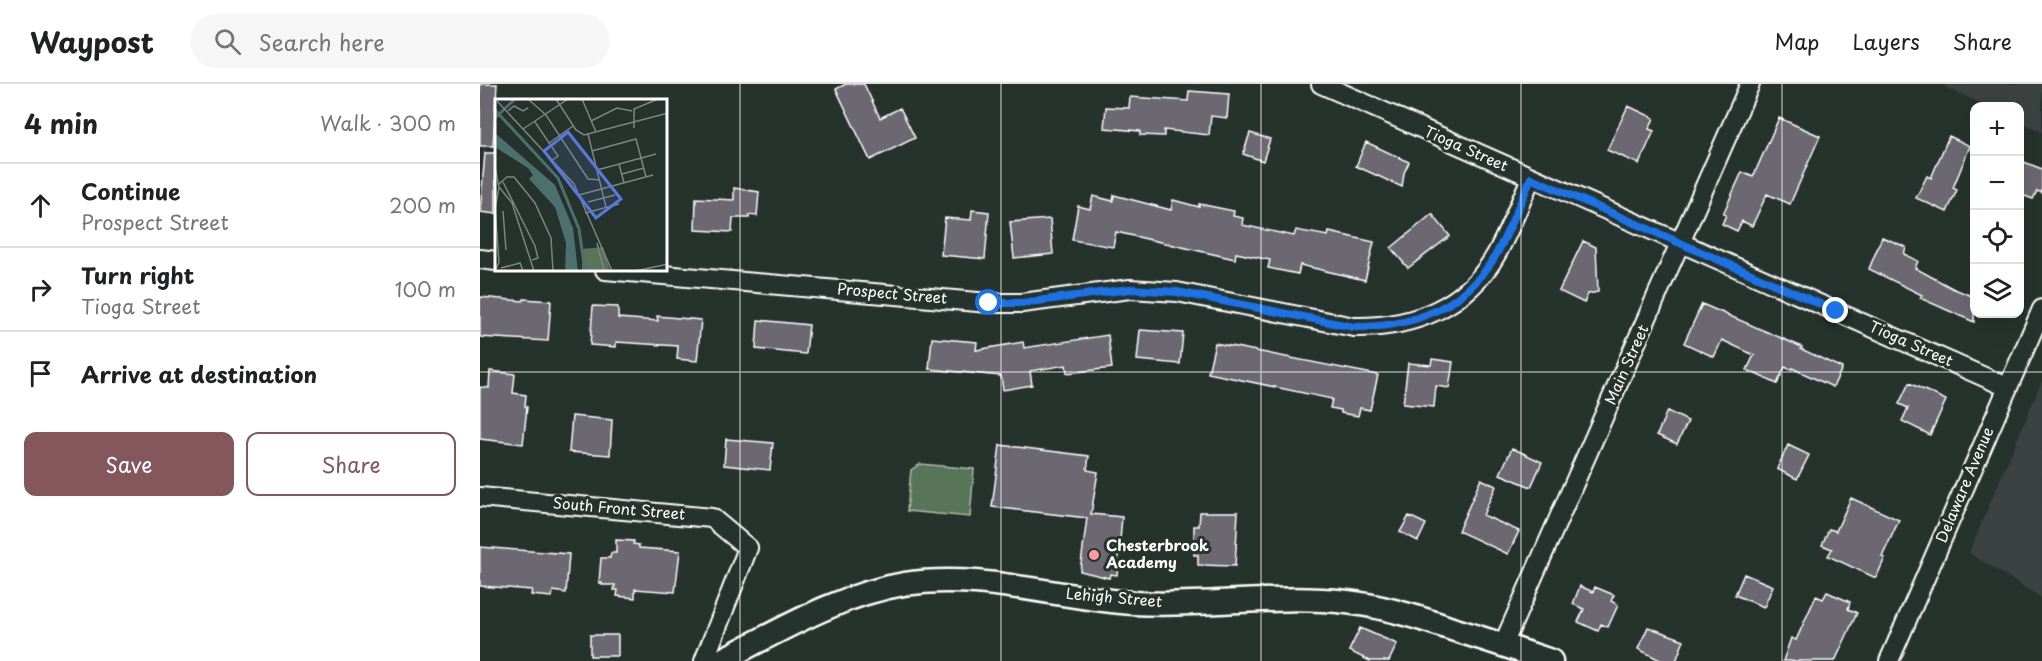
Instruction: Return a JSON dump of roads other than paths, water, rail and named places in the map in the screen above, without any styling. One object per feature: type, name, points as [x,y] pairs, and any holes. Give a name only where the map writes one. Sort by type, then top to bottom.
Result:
[{"type":"street","name":"Tioga Street","points":[[1321,84],[1352,90],[1531,178],[2007,387]]},
{"type":"street","name":"Main Street","points":[[1503,645],[1750,84]]},
{"type":"street","name":"Prospect Street","points":[[628,272],[989,303],[1022,303],[1130,289],[1177,292],[1354,327],[1380,327],[1405,323],[1429,314],[1448,305],[1472,285],[1497,252],[1531,178]]},
{"type":"street","points":[[480,259],[495,261]]},
{"type":"street","name":"Delaware Avenue","points":[[1889,661],[2042,309]]},
{"type":"street","name":"South Front Street","points":[[480,496],[712,518],[748,548],[704,661]]},
{"type":"street","name":"Lehigh Street","points":[[720,661],[823,609],[862,594],[903,584],[946,580],[988,582],[1134,603],[1210,603],[1291,598],[1347,602],[1374,606],[1416,617],[1551,661]]},
{"type":"place","name":"Chesterbrook Academy","points":[[1094,555]]}]
